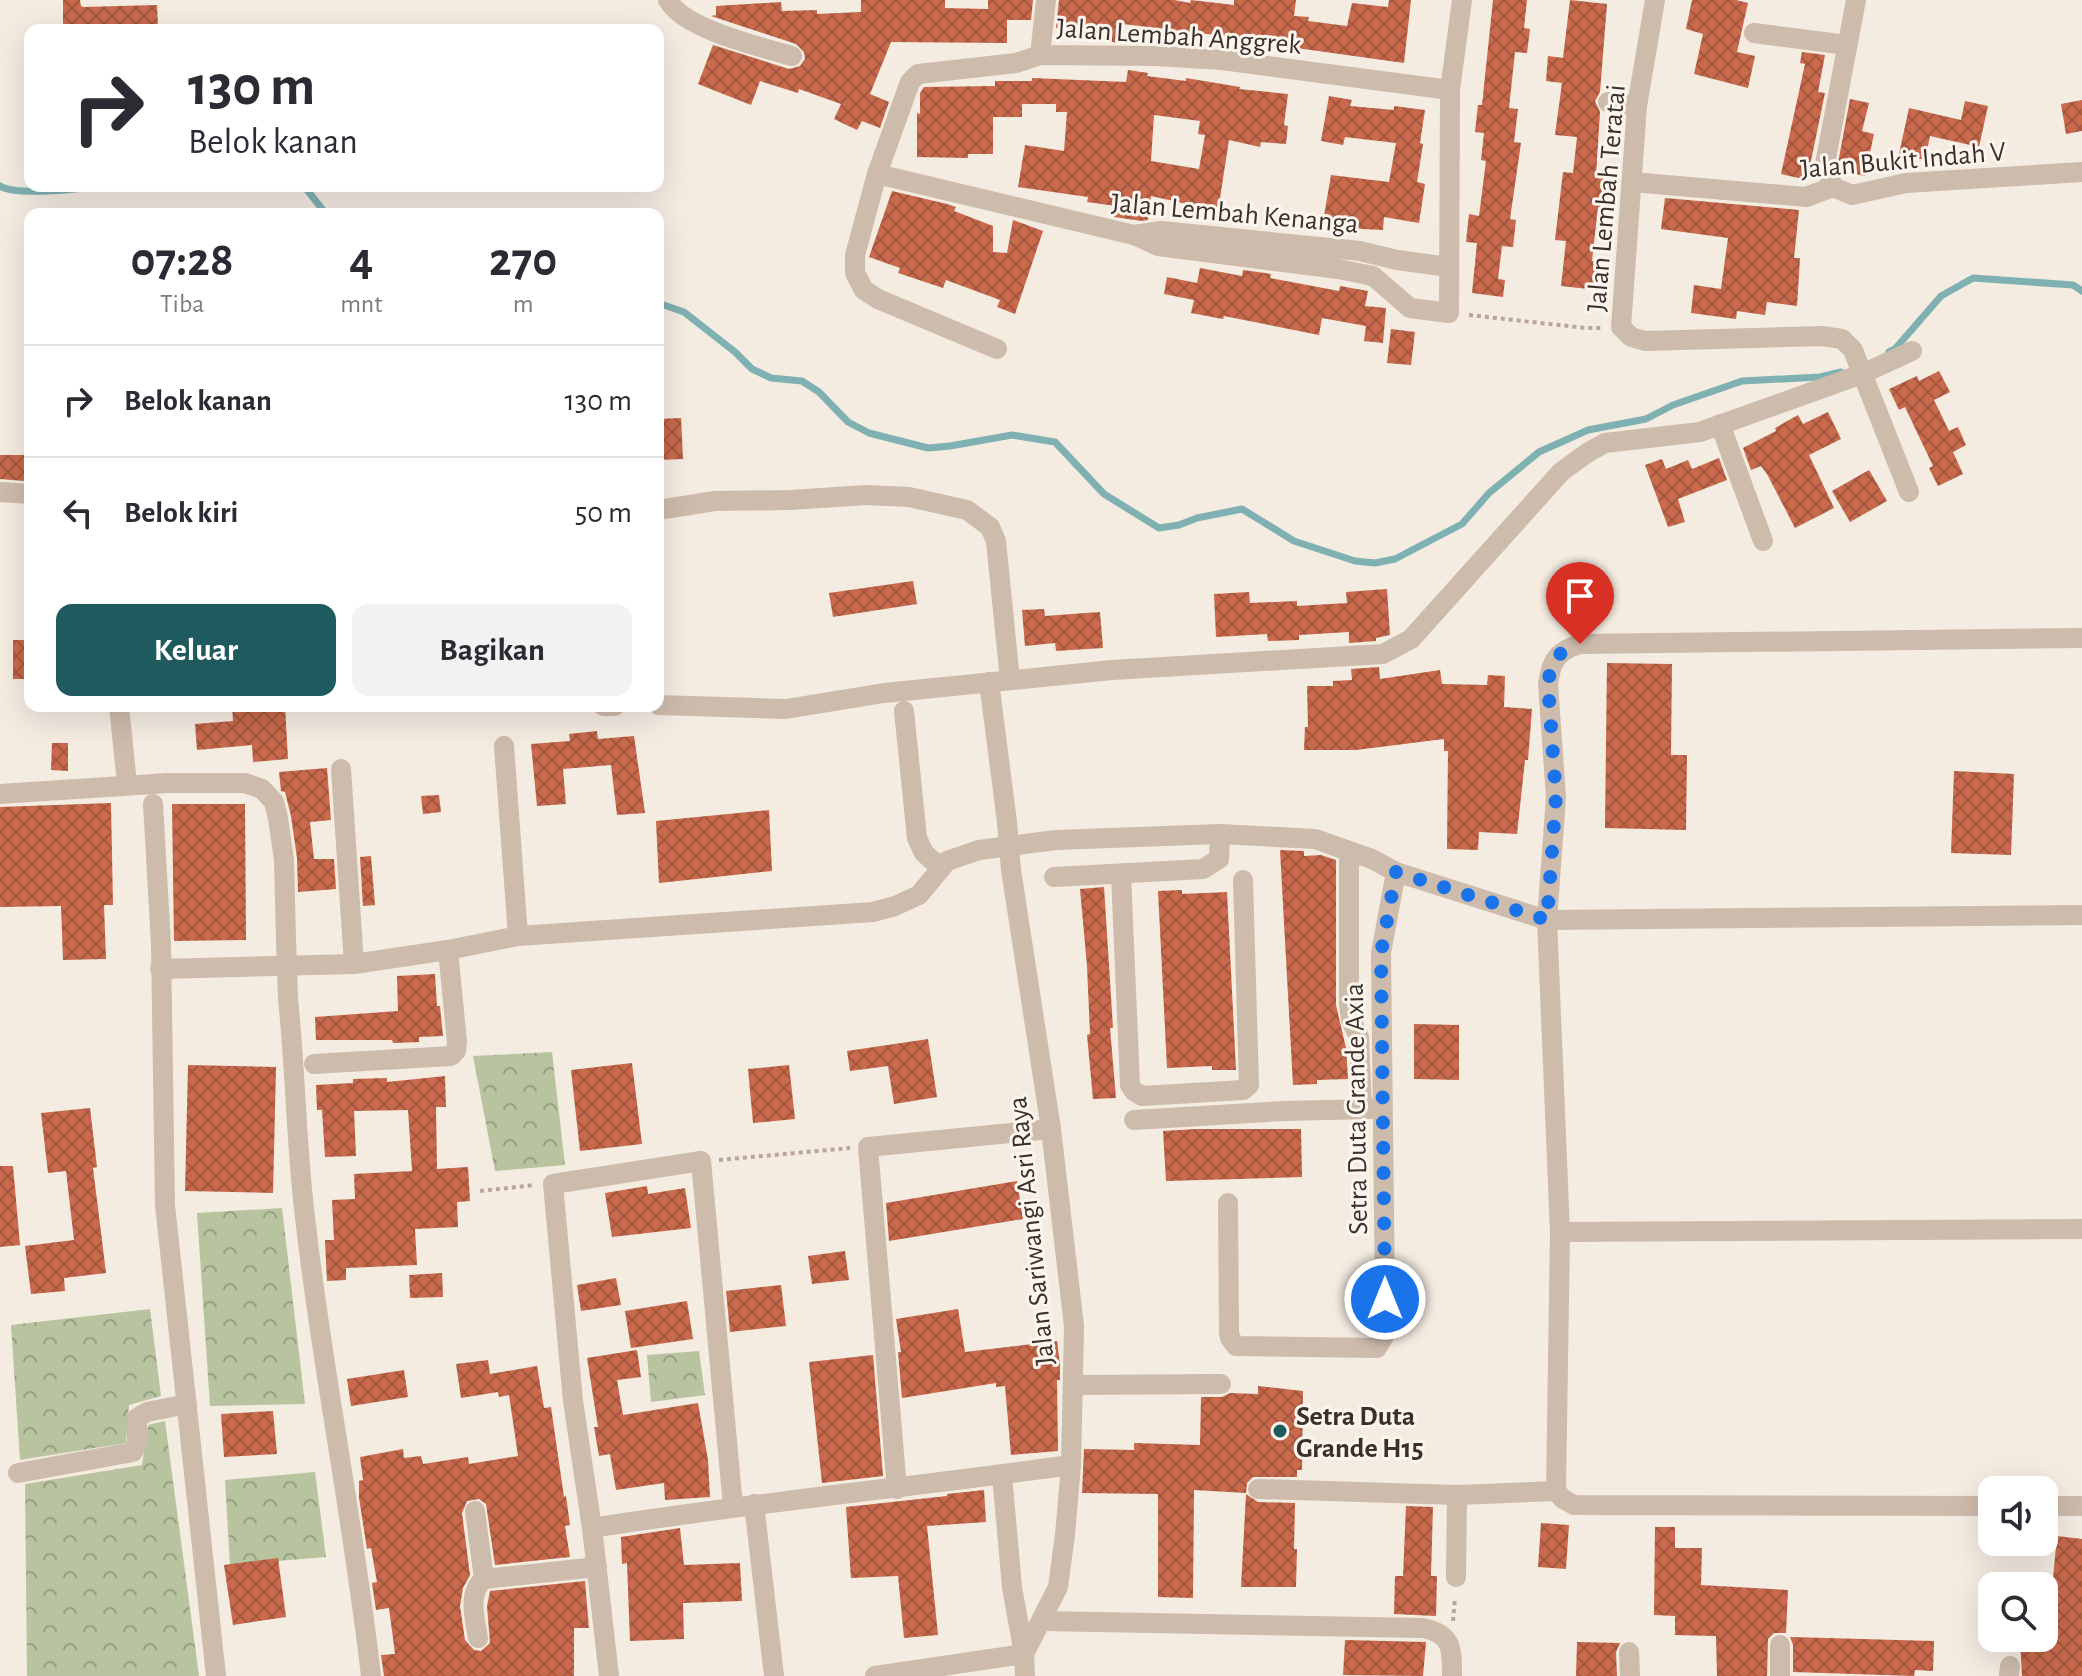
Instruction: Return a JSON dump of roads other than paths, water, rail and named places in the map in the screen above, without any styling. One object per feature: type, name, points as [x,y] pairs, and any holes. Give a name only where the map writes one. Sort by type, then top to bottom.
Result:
[{"type":"street","points":[[668,0],[678,12],[710,31],[792,56]]},
{"type":"street","points":[[1040,55],[1046,0]]},
{"type":"street","points":[[1134,235],[1158,246],[1373,276],[1410,308],[1449,313],[1450,90],[1462,0]]},
{"type":"street","name":"Jalan Lembah Teratai","points":[[1655,0],[1637,106],[1621,327],[1631,337],[1645,341],[1822,336],[1842,339],[1853,350],[1862,374]]},
{"type":"street","points":[[1833,187],[1825,164],[1856,0]]},
{"type":"street","points":[[1754,33],[1847,45]]},
{"type":"street","name":"Jalan Lembah Anggrek","points":[[877,174],[910,82],[918,74],[1016,63],[1040,55],[1222,60],[1450,90]]},
{"type":"street","points":[[1608,102],[1637,106]]},
{"type":"street","name":"Jalan Bukit Indah V","points":[[1632,182],[1806,197],[1833,187],[1852,195],[1906,183],[2082,172]]},
{"type":"street","points":[[877,174],[855,255],[855,273],[864,290],[997,349]]},
{"type":"street","name":"Jalan Lembah Kenanga","points":[[877,174],[1134,235],[1161,231],[1345,249],[1449,267]]},
{"type":"street","points":[[664,705],[786,709],[884,693],[1126,669],[1383,654],[1411,639],[1561,472],[1587,453],[1605,443],[1700,432],[1862,374],[1912,351]]},
{"type":"street","points":[[1862,374],[1909,492]]},
{"type":"street","points":[[1720,424],[1763,541]]},
{"type":"street","points":[[0,492],[24,494]]},
{"type":"street","points":[[664,509],[715,501],[866,495],[909,497],[967,510],[990,527],[996,541],[1010,680]]},
{"type":"street","points":[[1978,1506],[1574,1505],[1556,1491],[1560,1232],[1547,920],[1556,797],[1548,684],[1550,668],[1556,656],[1580,644],[2082,638]]},
{"type":"street","name":"Jalan Sariwangi Asri Raya","points":[[989,682],[1011,870],[1051,1129],[1074,1326],[1071,1465],[1058,1587],[1024,1654]]},
{"type":"street","points":[[904,711],[917,838],[924,853],[941,868]]},
{"type":"street","points":[[120,712],[127,784]]},
{"type":"street","points":[[504,746],[518,936]]},
{"type":"street","points":[[341,769],[354,964]]},
{"type":"street","points":[[0,794],[127,784],[245,783],[262,789],[274,802],[284,860],[288,999],[296,1069],[304,1212],[371,1676]]},
{"type":"street","points":[[153,804],[161,944],[165,1205],[216,1676]]},
{"type":"street","points":[[160,969],[354,964],[518,936],[873,912],[919,895],[947,861],[961,855],[1024,843],[1220,834],[1315,839],[1396,872],[1547,920],[2082,915]]},
{"type":"street","points":[[1054,877],[1203,869],[1219,859],[1220,834]]},
{"type":"street","points":[[1349,851],[1349,1005],[1351,1020],[1359,1037],[1362,1109]]},
{"type":"street","name":"Setra Duta Grande Axia","points":[[1228,1203],[1229,1332],[1236,1346],[1377,1348],[1384,1336],[1385,1299],[1381,953],[1396,872]]},
{"type":"street","points":[[1121,874],[1130,1085],[1142,1096],[1243,1090],[1249,1085],[1243,880]]},
{"type":"street","points":[[314,1064],[451,1056],[456,1051],[457,1042],[448,950]]},
{"type":"street","points":[[1134,1120],[1385,1109]]},
{"type":"street","points":[[897,1489],[868,1147],[1051,1129]]},
{"type":"street","points":[[609,1676],[573,1401],[553,1184],[701,1161],[733,1506]]},
{"type":"street","points":[[1560,1232],[2082,1229]]},
{"type":"street","points":[[1073,1385],[1221,1384]]},
{"type":"street","points":[[18,1473],[133,1452],[137,1443],[137,1418],[147,1412],[187,1404]]},
{"type":"street","points":[[592,1528],[733,1506],[897,1489],[1071,1465]]},
{"type":"street","points":[[1002,1475],[1012,1587],[1025,1676]]},
{"type":"street","points":[[1258,1489],[1457,1495],[1556,1491]]},
{"type":"street","points":[[1456,1577],[1457,1495]]},
{"type":"street","points":[[754,1504],[774,1676]]},
{"type":"street","points":[[2058,1506],[2082,1506]]},
{"type":"street","points":[[475,1511],[484,1579]]},
{"type":"street","points":[[478,1638],[473,1597],[476,1585],[484,1579],[597,1567]]},
{"type":"street","points":[[1042,1621],[1423,1628],[1443,1635],[1449,1643],[1452,1676]]},
{"type":"street","points":[[1780,1645],[1780,1676]]},
{"type":"street","points":[[1629,1652],[1630,1676]]},
{"type":"street","points":[[875,1676],[1024,1654]]},
{"type":"waterway","points":[[0,186],[24,190]]},
{"type":"waterway","points":[[309,192],[321,208]]},
{"type":"waterway","points":[[1889,352],[1941,296],[1973,278],[2073,285],[2082,291]]},
{"type":"waterway","points":[[664,305],[684,312],[752,369],[771,378],[802,381],[819,392],[848,422],[869,433],[928,448],[1012,435],[1055,442],[1104,494],[1159,528],[1242,509],[1294,541],[1355,561],[1375,563],[1395,559],[1462,524],[1489,493],[1539,452],[1588,430],[1646,419],[1673,405],[1742,381],[1820,377],[1841,372]]},
{"type":"place","name":"Setra Duta Grande H15","points":[[1280,1431]]}]
